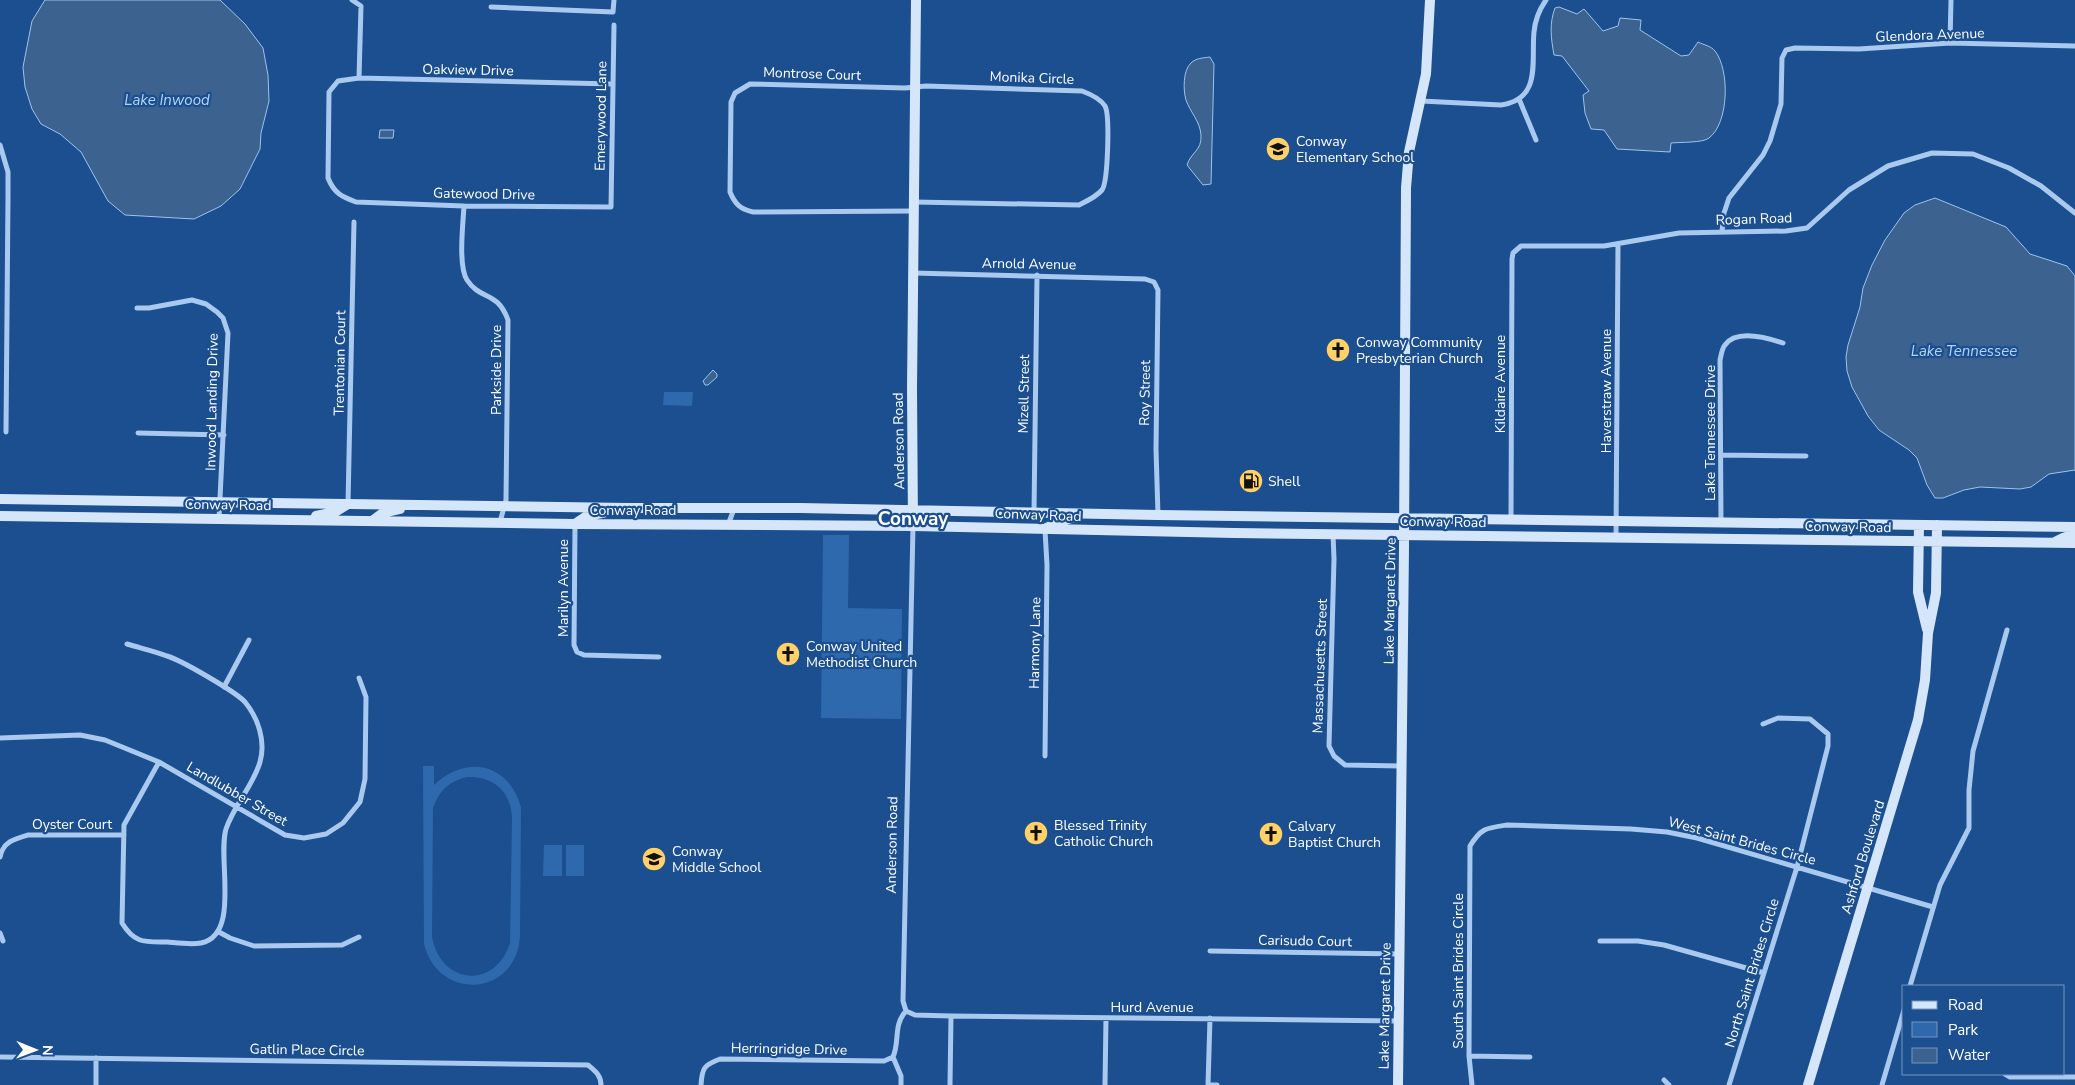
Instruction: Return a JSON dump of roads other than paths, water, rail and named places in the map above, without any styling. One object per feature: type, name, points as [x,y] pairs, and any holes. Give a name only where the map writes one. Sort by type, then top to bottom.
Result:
[{"type":"main road","name":"Anderson Road","points":[[913,526],[913,206],[916,0]]},
{"type":"main road","name":"Lake Margaret Drive","points":[[1398,1085],[1406,188],[1409,152],[1421,101],[1429,53],[1430,0]]},
{"type":"main road","name":"Conway Road","points":[[0,499],[2075,527]]},
{"type":"main road","points":[[300,520],[334,512],[348,504]]},
{"type":"main road","points":[[372,521],[383,513],[421,505]]},
{"type":"main road","points":[[575,524],[587,516],[629,508]]},
{"type":"main road","points":[[1045,530],[1058,522],[1083,514]]},
{"type":"main road","name":"Conway Road","points":[[0,516],[575,524],[913,526],[1045,530],[2075,543]]},
{"type":"main road","name":"Ashford Boulevard","points":[[1919,525],[1918,592],[1928,633]]},
{"type":"main road","name":"Ashford Boulevard","points":[[1808,1085],[1869,888],[1918,720],[1925,680],[1928,633],[1936,592],[1937,526]]},
{"type":"main road","points":[[2054,543],[2075,534]]},
{"type":"street","points":[[352,0],[361,6],[359,78]]},
{"type":"street","points":[[491,7],[613,12],[614,0]]},
{"type":"street","points":[[1421,101],[1501,105],[1510,104],[1519,99],[1528,88],[1533,77],[1534,31],[1538,12],[1546,0]]},
{"type":"street","points":[[1950,43],[1951,0]]},
{"type":"street","name":"Emerywood Lane","points":[[611,207],[614,25]]},
{"type":"street","name":"Glendora Avenue","points":[[1722,231],[1724,213],[1729,198],[1763,155],[1770,141],[1781,104],[1782,58],[1786,50],[1795,48],[1859,49],[1950,43],[2075,46]]},
{"type":"street","name":"Oakview Drive","points":[[356,202],[341,197],[332,189],[328,178],[329,92],[338,81],[359,78],[612,84]]},
{"type":"street","name":"Montrose Court","points":[[913,206],[752,212],[741,209],[734,202],[730,192],[731,102],[735,93],[750,84],[915,88]]},
{"type":"street","name":"Monika Circle","points":[[913,206],[1079,205],[1094,198],[1103,189],[1106,174],[1108,118],[1105,106],[1094,95],[1082,91],[926,86],[915,88]]},
{"type":"street","points":[[1519,99],[1536,140]]},
{"type":"street","points":[[0,145],[8,172],[6,432]]},
{"type":"street","name":"Rogan Road","points":[[1516,249],[1526,245],[1604,246],[1679,232],[1786,231],[1807,228],[1850,190],[1888,166],[1932,153],[1973,154],[2009,168],[2040,186],[2075,213]]},
{"type":"street","name":"Gatewood Drive","points":[[356,202],[464,206],[611,207]]},
{"type":"street","name":"Parkside Drive","points":[[464,206],[463,265],[466,279],[478,291],[496,299],[504,308],[508,320],[506,500],[500,523]]},
{"type":"street","name":"Trentonian Court","points":[[348,504],[354,222]]},
{"type":"street","name":"Haverstraw Avenue","points":[[1616,538],[1618,244]]},
{"type":"street","name":"Kildaire Avenue","points":[[1510,520],[1512,259],[1516,249]]},
{"type":"street","name":"Arnold Avenue","points":[[913,273],[1144,279]]},
{"type":"street","name":"Mizell Street","points":[[1034,513],[1037,275]]},
{"type":"street","name":"Roy Street","points":[[1144,279],[1154,282],[1158,290],[1156,449],[1158,515]]},
{"type":"street","name":"Inwood Landing Drive","points":[[137,308],[149,308],[192,300],[206,304],[223,318],[228,334],[220,519]]},
{"type":"street","name":"Lake Tennessee Drive","points":[[1721,523],[1720,360],[1724,345],[1735,337],[1762,337],[1783,343]]},
{"type":"street","points":[[138,434],[224,435]]},
{"type":"street","points":[[1721,455],[1806,456]]},
{"type":"street","points":[[728,525],[734,508]]},
{"type":"street","name":"Marilyn Avenue","points":[[575,524],[574,645],[577,652],[584,655],[659,657]]},
{"type":"street","name":"Anderson Road","points":[[892,1057],[896,1050],[900,1018],[906,1011],[903,1001],[913,526]]},
{"type":"street","name":"Harmony Lane","points":[[1044,756],[1047,574],[1045,530]]},
{"type":"street","name":"Massachusetts Street","points":[[1333,534],[1329,746],[1334,756],[1345,765],[1402,766]]},
{"type":"street","points":[[1910,985],[1940,885],[1969,828],[1969,790],[1973,751],[2007,630]]},
{"type":"street","points":[[224,687],[249,640]]},
{"type":"street","points":[[127,644],[169,656],[224,687],[244,700],[257,720],[263,745],[260,761],[252,782],[226,830],[224,910],[219,932],[210,940],[200,943],[142,942],[129,934],[122,923],[124,825],[159,762]]},
{"type":"street","name":"Landlubber Street","points":[[0,738],[80,736],[105,740],[159,762],[285,835],[304,838],[326,834],[343,823],[360,802],[364,779],[366,697],[359,678]]},
{"type":"street","name":"North Saint Brides Circle","points":[[1729,1085],[1797,867],[1828,746],[1828,734],[1810,719],[1778,718],[1763,724]]},
{"type":"street","name":"West Saint Brides Circle","points":[[1469,856],[1470,846],[1478,833],[1490,828],[1507,825],[1667,832],[1697,838],[1933,907]]},
{"type":"street","name":"Oyster Court","points":[[0,857],[2,850],[12,839],[28,835],[124,835]]},
{"type":"street","name":"South Saint Brides Circle","points":[[1469,856],[1469,1056],[1472,1085]]},
{"type":"street","points":[[219,932],[254,946],[342,945],[359,937]]},
{"type":"street","points":[[0,933],[3,941]]},
{"type":"street","points":[[1600,942],[1638,941],[1664,945],[1764,973]]},
{"type":"street","name":"Carisudo Court","points":[[1210,951],[1399,954]]},
{"type":"street","name":"Hurd Avenue","points":[[906,1011],[915,1015],[951,1016],[1398,1021]]},
{"type":"street","points":[[950,1085],[951,1016]]},
{"type":"street","points":[[1882,1085],[1902,1017]]},
{"type":"street","points":[[1104,1085],[1106,1018]]},
{"type":"street","points":[[1210,1018],[1208,1085],[1217,1085]]},
{"type":"street","points":[[1469,1056],[1530,1057]]},
{"type":"street","name":"Gatlin Place Circle","points":[[0,1057],[588,1065],[596,1071],[601,1080],[601,1085]]},
{"type":"street","points":[[892,1057],[901,1076],[901,1085]]},
{"type":"street","name":"Herringridge Drive","points":[[702,1085],[703,1070],[708,1064],[720,1059],[884,1061],[892,1057]]},
{"type":"street","points":[[96,1058],[96,1085]]},
{"type":"street","points":[[2007,1075],[2010,1077],[2075,1077]]},
{"type":"street","points":[[1664,1080],[1669,1085]]},
{"type":"water","name":"Lake Inwood","points":[[45,0],[220,0],[245,24],[263,48],[268,75],[269,101],[261,133],[260,149],[240,189],[221,206],[194,219],[125,215],[108,201],[81,152],[60,134],[41,124],[32,109],[25,87],[23,67],[32,21]]},
{"type":"water","points":[[1559,7],[1577,14],[1584,9],[1603,31],[1618,26],[1620,18],[1641,20],[1640,30],[1681,56],[1689,55],[1698,42],[1713,49],[1720,60],[1725,83],[1724,109],[1716,131],[1706,140],[1671,143],[1670,152],[1617,149],[1604,130],[1591,129],[1585,113],[1583,95],[1589,91],[1562,56],[1554,55],[1551,25],[1555,8]]},
{"type":"water","points":[[1210,57],[1214,64],[1211,184],[1203,185],[1187,165],[1200,145],[1201,135],[1199,125],[1186,100],[1184,80],[1186,70],[1193,61]]},
{"type":"water","points":[[380,130],[394,130],[393,138],[379,138]]},
{"type":"water","name":"Lake Tennessee","points":[[1935,198],[2006,227],[2030,254],[2067,266],[2075,276],[2075,470],[2049,474],[2031,487],[2020,489],[1980,487],[1964,490],[1943,498],[1935,498],[1927,485],[1917,458],[1909,450],[1879,430],[1868,416],[1852,387],[1847,371],[1846,357],[1860,307],[1863,288],[1872,265],[1885,240],[1904,213],[1915,205]]},
{"type":"water","points":[[713,370],[717,377],[708,385],[705,385],[703,381]]},
{"type":"place","name":"Conway Elementary School","points":[[1278,149]]},
{"type":"place","name":"Conway Community Presbyterian Church","points":[[1338,350]]},
{"type":"place","name":"Shell","points":[[1251,481]]},
{"type":"place","name":"Conway United Methodist Church","points":[[788,654]]},
{"type":"place","name":"Blessed Trinity Catholic Church","points":[[1036,833]]},
{"type":"place","name":"Calvary Baptist Church","points":[[1271,834]]},
{"type":"place","name":"Conway Middle School","points":[[654,859]]},
{"type":"district","name":"Conway","points":[[913,519]]}]
